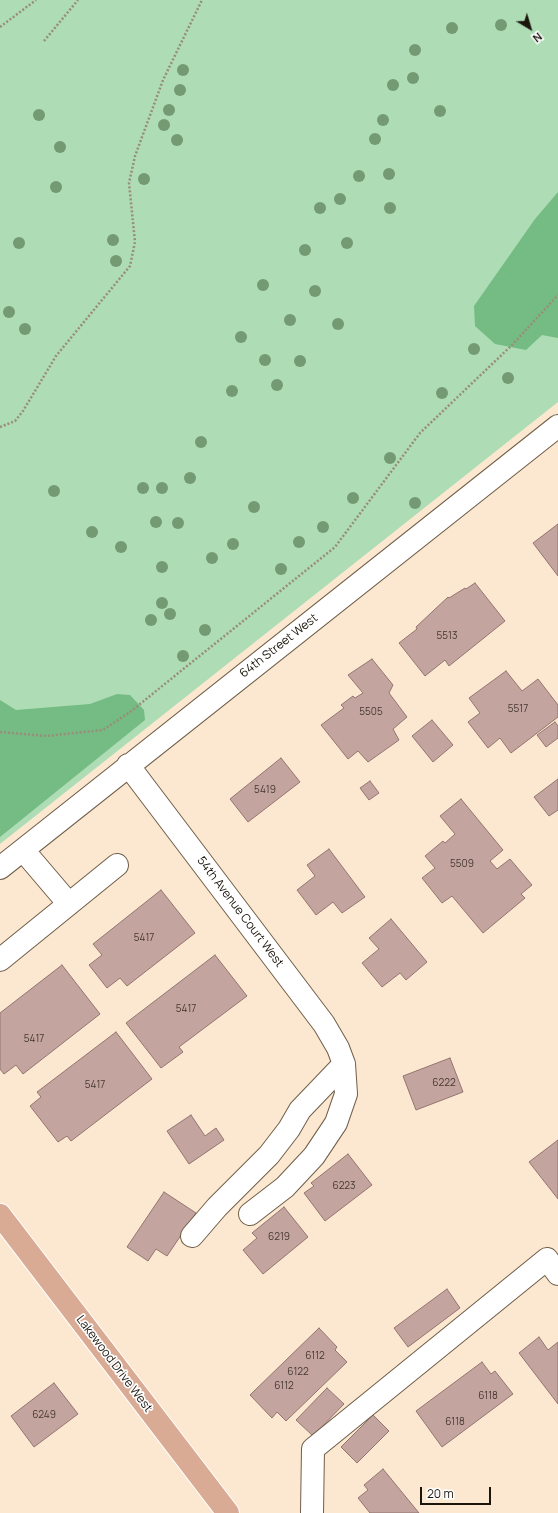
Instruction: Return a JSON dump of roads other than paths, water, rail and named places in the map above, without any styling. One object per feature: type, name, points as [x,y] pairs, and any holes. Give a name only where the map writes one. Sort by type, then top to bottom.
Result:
[{"type":"main road","name":"Lakewood Drive West","points":[[0,1215],[228,1513]]},
{"type":"street","name":"64th Street West","points":[[0,868],[128,765],[558,426]]},
{"type":"street","name":"54th Avenue Court West","points":[[128,765],[324,1024],[338,1048],[344,1064],[346,1094],[336,1123],[314,1156],[285,1187],[250,1214]]},
{"type":"street","points":[[23,850],[69,904]]},
{"type":"street","points":[[0,960],[117,865]]},
{"type":"street","points":[[192,1236],[217,1207],[269,1155],[289,1130],[300,1110],[344,1064]]},
{"type":"street","points":[[312,1513],[313,1449],[547,1260],[558,1274]]}]
